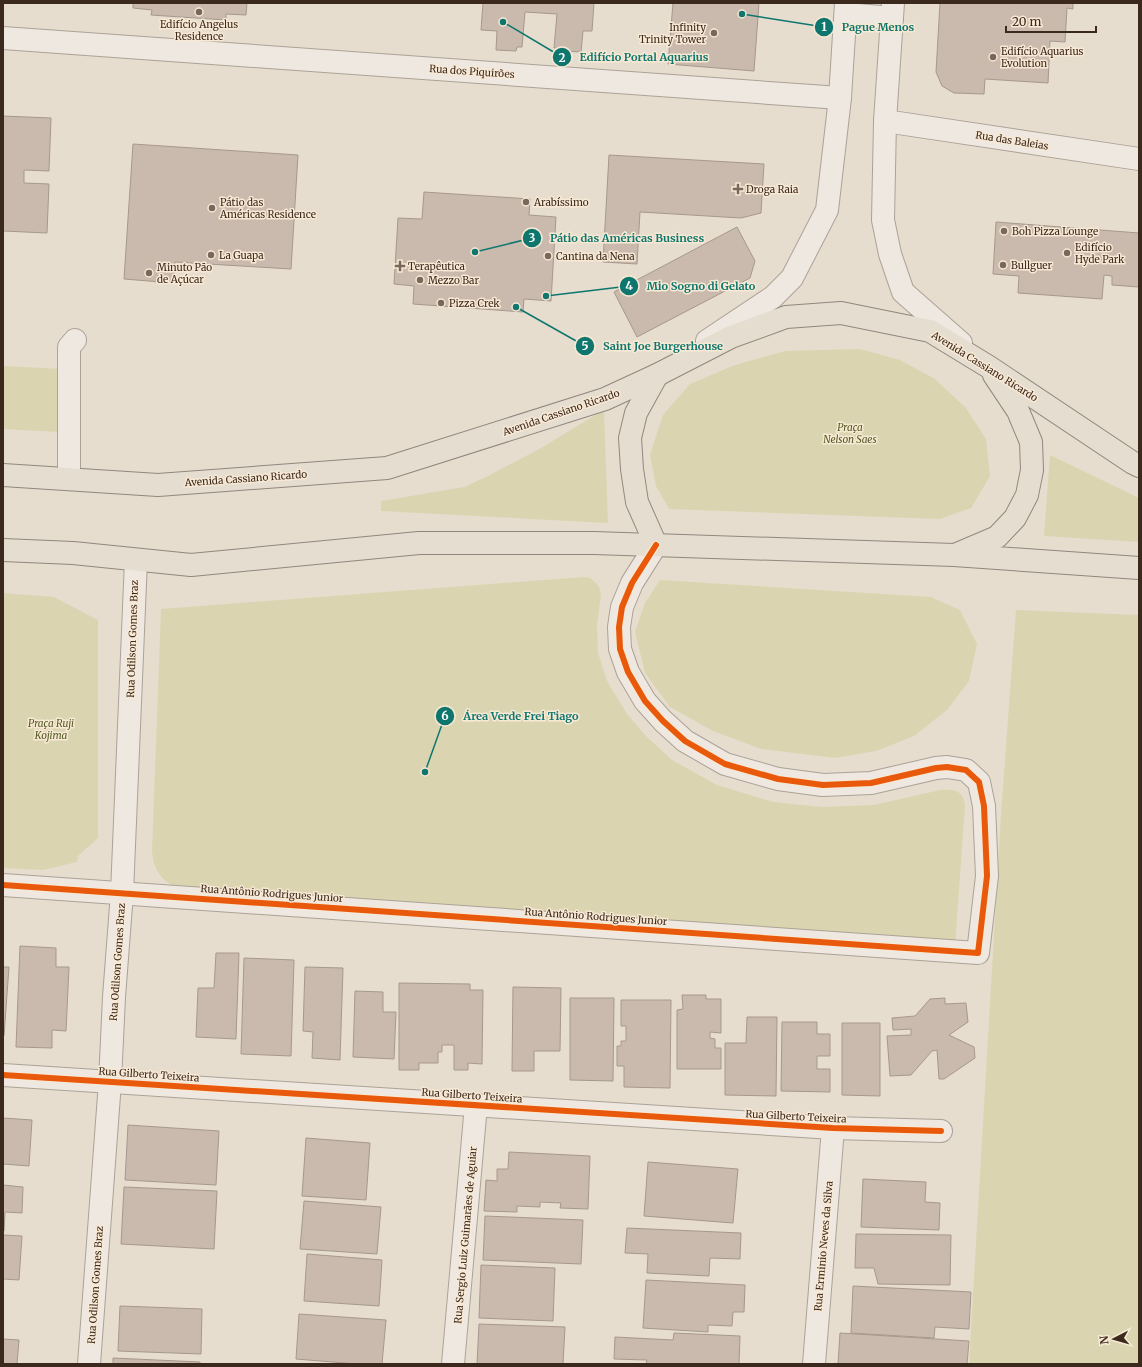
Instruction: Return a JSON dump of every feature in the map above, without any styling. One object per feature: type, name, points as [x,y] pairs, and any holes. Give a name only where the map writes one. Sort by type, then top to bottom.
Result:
[{"type":"main road","name":"Avenida Cassiano Ricardo","points":[[3,475],[158,485],[387,468],[605,399],[657,375],[731,337],[786,317],[841,313],[930,331],[989,367],[1139,466]]},
{"type":"main road","points":[[954,555],[997,537],[1015,518],[1028,495],[1032,470],[1031,442],[1018,411],[989,367]]},
{"type":"main road","points":[[656,545],[637,502],[632,468],[630,438],[636,413],[657,375]]},
{"type":"main road","points":[[3,550],[73,554],[191,565],[419,543],[594,543],[954,555],[1139,568]]},
{"type":"street","points":[[657,375],[773,297],[792,278],[827,210],[840,98],[846,9],[892,11],[885,120],[883,220],[890,254],[903,292],[989,367]]},
{"type":"street","name":"Rua dos Piquirões","points":[[3,38],[840,98]]},
{"type":"street","name":"Rua das Baleias","points":[[885,120],[1139,159]]},
{"type":"street","points":[[69,479],[69,347],[75,340]]},
{"type":"street","name":"Rua Antônio Rodrigues Junior","points":[[3,885],[978,954],[987,876],[984,806],[979,782],[966,770],[947,767],[936,768],[871,783],[823,785],[778,780],[725,764],[685,741],[663,721],[645,701],[628,672],[620,649],[619,627],[622,607],[632,583],[656,545]]},
{"type":"street","name":"Rua Odilson Gomes Braz","points":[[88,1364],[110,1082],[114,997],[122,893],[136,560]]},
{"type":"street","name":"Rua Gilberto Teixeira","points":[[3,1075],[833,1128],[941,1131]]},
{"type":"street","name":"Rua Sergio Luiz Guimarães de Aguiar","points":[[453,1364],[476,1105]]},
{"type":"street","name":"Rua Erminio Neves da Silva","points":[[814,1364],[833,1128]]},
{"type":"green space","name":"Praça Nelson Saes","points":[[860,349],[900,360],[935,379],[966,408],[986,439],[990,476],[971,508],[940,519],[669,509],[656,486],[650,455],[663,415],[690,384],[735,365],[785,351]]},
{"type":"green space","points":[[3,366],[62,369],[59,432],[3,429]]},
{"type":"green space","points":[[604,411],[608,523],[381,511],[381,501],[464,487],[541,448]]},
{"type":"green space","points":[[1050,455],[1139,498],[1139,542],[1044,536]]},
{"type":"green space","points":[[584,577],[590,578],[595,582],[599,587],[601,594],[597,626],[598,653],[607,681],[627,714],[647,737],[672,760],[717,785],[773,802],[822,807],[874,805],[940,790],[954,790],[960,794],[965,806],[955,946],[181,890],[174,887],[160,875],[155,865],[152,851],[161,609]]},
{"type":"green space","points":[[660,580],[931,597],[960,610],[977,644],[969,681],[947,710],[914,736],[876,751],[835,758],[761,749],[713,731],[670,707],[645,673],[635,632],[645,603]]},
{"type":"green space","name":"Praça Ruji Kojima","points":[[3,593],[54,597],[98,620],[98,838],[78,856],[77,862],[43,870],[3,868]]},
{"type":"green space","points":[[1016,610],[1139,615],[1139,1364],[969,1364],[1001,814]]},
{"type":"building","name":"Edifício Angelus Residence","points":[[133,3],[247,3],[246,15],[226,14],[226,20],[151,15],[152,10],[133,8]]},
{"type":"building","points":[[483,3],[594,3],[592,31],[583,31],[581,52],[563,51],[563,48],[554,48],[557,14],[525,12],[522,47],[517,47],[516,51],[496,50],[497,31],[481,30]]},
{"type":"building","name":"Infinity Trinity Tower","points":[[673,3],[759,3],[754,71],[668,64]]},
{"type":"building","name":"Edifício Aquarius Evolution","points":[[940,3],[1073,3],[1073,9],[1067,8],[1065,42],[1050,41],[1048,83],[985,79],[984,94],[954,93],[942,86],[936,72]]},
{"type":"building","points":[[3,116],[51,118],[49,171],[24,170],[24,183],[49,184],[47,233],[3,231]]},
{"type":"building","name":"Pátio das Américas Residence","points":[[133,144],[298,155],[291,269],[175,262],[173,283],[124,279]]},
{"type":"building","points":[[609,155],[764,164],[761,213],[741,218],[640,212],[637,264],[603,262]]},
{"type":"building","points":[[424,192],[530,199],[529,215],[556,217],[551,301],[524,299],[523,312],[413,304],[414,286],[394,284],[398,218],[422,219]]},
{"type":"building","name":"Edifício Hyde Park","points":[[996,222],[1139,233],[1139,287],[1112,285],[1112,276],[1104,275],[1102,299],[1018,293],[1019,276],[993,274]]},
{"type":"building","points":[[737,227],[755,261],[750,278],[637,337],[614,292]]},
{"type":"building","points":[[20,946],[56,948],[56,967],[69,967],[66,1031],[52,1030],[52,1048],[16,1047]]},
{"type":"building","points":[[216,953],[239,953],[236,1039],[196,1037],[198,988],[214,988]]},
{"type":"building","points":[[244,958],[294,960],[291,1056],[241,1054]]},
{"type":"building","points":[[3,967],[9,967],[4,1036],[3,1035]]},
{"type":"building","points":[[305,967],[343,968],[340,1060],[312,1058],[313,1032],[303,1031]]},
{"type":"building","points":[[399,983],[470,984],[470,990],[483,990],[482,1064],[468,1063],[468,1070],[454,1070],[454,1045],[442,1045],[442,1052],[438,1052],[438,1063],[419,1063],[419,1070],[399,1070]]},
{"type":"building","points":[[513,987],[561,988],[560,1051],[534,1051],[534,1071],[512,1071]]},
{"type":"building","points":[[355,991],[383,992],[383,1012],[396,1012],[394,1059],[353,1057]]},
{"type":"building","points":[[682,995],[706,995],[706,999],[721,999],[721,1033],[710,1032],[710,1038],[715,1039],[715,1048],[721,1048],[721,1069],[677,1069],[677,1010],[683,1009]]},
{"type":"building","points":[[570,998],[614,998],[613,1081],[570,1080]]},
{"type":"building","points":[[945,998],[945,1004],[966,1003],[968,1022],[949,1035],[974,1047],[975,1058],[944,1079],[939,1079],[937,1050],[932,1051],[911,1075],[890,1076],[887,1036],[911,1035],[911,1029],[893,1030],[892,1018],[915,1016],[930,999]]},
{"type":"building","points":[[621,1000],[671,1000],[670,1088],[624,1087],[624,1066],[617,1066],[617,1046],[621,1046],[621,1041],[626,1041],[626,1026],[621,1026]]},
{"type":"building","points":[[747,1017],[777,1017],[776,1096],[725,1095],[725,1043],[746,1043]]},
{"type":"building","points":[[782,1022],[817,1022],[817,1034],[830,1034],[830,1056],[817,1056],[817,1069],[830,1069],[830,1092],[781,1091]]},
{"type":"building","points":[[842,1023],[880,1023],[880,1096],[842,1095]]},
{"type":"building","points":[[3,1118],[32,1120],[29,1166],[3,1164]]},
{"type":"building","points":[[128,1125],[219,1131],[216,1185],[125,1180]]},
{"type":"building","points":[[306,1138],[370,1143],[366,1200],[302,1196]]},
{"type":"building","points":[[509,1152],[590,1156],[588,1209],[560,1208],[561,1203],[540,1202],[540,1207],[517,1206],[517,1212],[484,1211],[486,1180],[497,1181],[497,1169],[508,1169]]},
{"type":"building","points":[[648,1162],[738,1169],[733,1223],[644,1216]]},
{"type":"building","points":[[863,1179],[926,1182],[925,1202],[940,1203],[939,1230],[861,1227]]},
{"type":"building","points":[[3,1185],[23,1187],[22,1213],[5,1212],[4,1231],[3,1230]]},
{"type":"building","points":[[124,1187],[217,1191],[214,1249],[121,1244]]},
{"type":"building","points":[[304,1201],[381,1207],[377,1254],[300,1249]]},
{"type":"building","points":[[485,1216],[583,1220],[581,1264],[483,1260]]},
{"type":"building","points":[[627,1228],[741,1233],[740,1259],[710,1258],[709,1276],[647,1273],[648,1254],[625,1253]]},
{"type":"building","points":[[856,1234],[951,1235],[950,1285],[878,1284],[874,1268],[855,1268]]},
{"type":"building","points":[[3,1235],[22,1236],[19,1280],[3,1279]]},
{"type":"building","points":[[307,1254],[382,1260],[379,1306],[304,1301]]},
{"type":"building","points":[[481,1265],[555,1268],[553,1321],[479,1318]]},
{"type":"building","points":[[646,1280],[745,1285],[744,1312],[733,1312],[732,1326],[708,1325],[708,1332],[643,1328]]},
{"type":"building","points":[[853,1286],[971,1292],[969,1329],[935,1327],[934,1338],[851,1333]]},
{"type":"building","points":[[120,1306],[202,1309],[201,1354],[118,1351]]},
{"type":"building","points":[[299,1314],[386,1320],[382,1364],[357,1364],[296,1359]]},
{"type":"building","points":[[479,1324],[565,1327],[563,1364],[477,1364]]},
{"type":"building","points":[[674,1333],[740,1336],[739,1364],[646,1364],[647,1360],[614,1359],[615,1337],[673,1340]]},
{"type":"building","points":[[840,1333],[969,1341],[967,1364],[838,1364]]},
{"type":"building","points":[[3,1339],[19,1340],[17,1364],[3,1364]]},
{"type":"building","points":[[113,1358],[200,1362],[200,1364],[113,1364]]},
{"type":"cycle path","points":[[3,885],[978,953],[987,876],[984,806],[979,782],[966,770],[947,767],[936,768],[871,783],[823,785],[778,779],[725,764],[685,741],[663,721],[645,701],[628,672],[620,649],[619,627],[622,607],[632,583],[656,545]]},
{"type":"cycle path","points":[[3,1075],[833,1128],[941,1131]]},
{"type":"place","name":"Edifício Angelus Residence","points":[[199,12]]},
{"type":"place","name":"Pague Menos","points":[[742,14]]},
{"type":"place","name":"Edifício Portal Aquarius","points":[[503,22]]},
{"type":"place","name":"Infinity Trinity Tower","points":[[714,33]]},
{"type":"place","name":"Edifício Aquarius Evolution","points":[[993,57]]},
{"type":"place","name":"Droga Raia","points":[[738,189]]},
{"type":"place","name":"Arabíssimo","points":[[526,202]]},
{"type":"place","name":"Pátio das Américas Residence","points":[[212,208]]},
{"type":"place","name":"Boh Pizza Lounge","points":[[1004,231]]},
{"type":"place","name":"Pátio das Américas Business","points":[[475,252]]},
{"type":"place","name":"Edifício Hyde Park","points":[[1067,253]]},
{"type":"place","name":"La Guapa","points":[[211,255]]},
{"type":"place","name":"Cantina da Nena","points":[[548,256]]},
{"type":"place","name":"Bullguer","points":[[1003,265]]},
{"type":"place","name":"Terapêutica","points":[[400,266]]},
{"type":"place","name":"Minuto Pão de Açúcar","points":[[149,273]]},
{"type":"place","name":"Mezzo Bar","points":[[420,280]]},
{"type":"place","name":"Mio Sogno di Gelato","points":[[546,296]]},
{"type":"place","name":"Pizza Crek","points":[[441,303]]},
{"type":"place","name":"Saint Joe Burgerhouse","points":[[516,307]]},
{"type":"place","name":"Área Verde Frei Tiago","points":[[425,772]]}]
